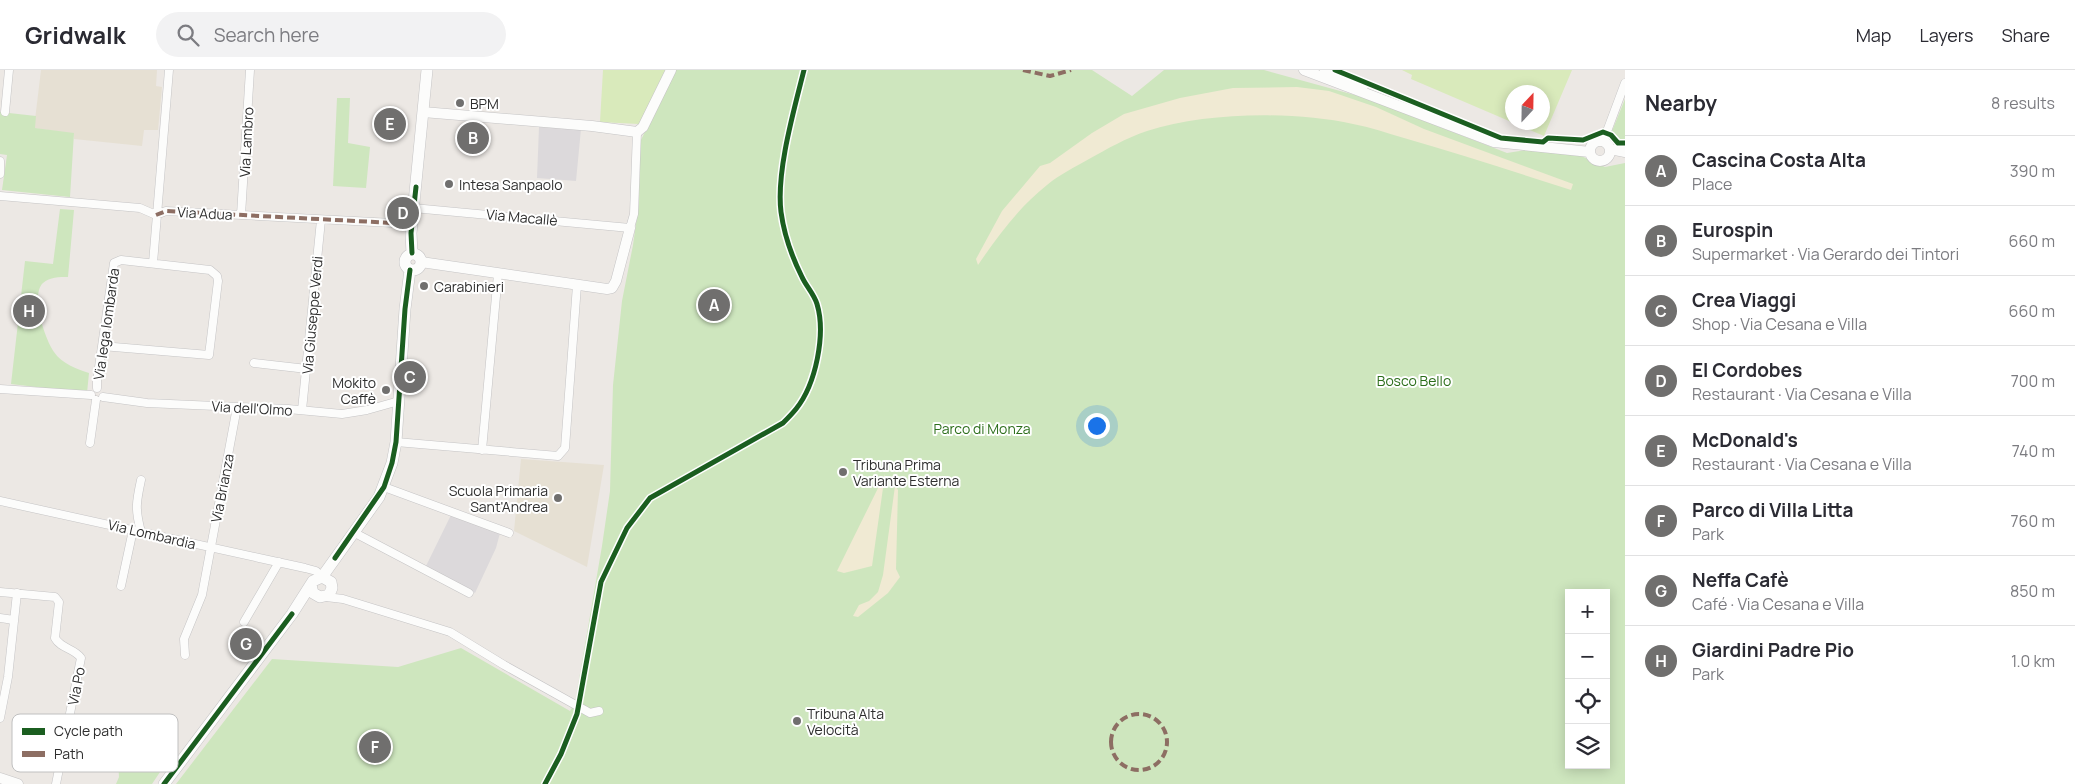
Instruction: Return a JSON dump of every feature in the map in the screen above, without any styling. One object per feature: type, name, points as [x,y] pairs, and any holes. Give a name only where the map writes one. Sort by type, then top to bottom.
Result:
[{"type":"main road","points":[[412,253],[412,224],[427,70]]},
{"type":"main road","points":[[412,253],[418,254],[421,262],[416,270],[410,270],[404,261],[406,256],[412,253]]},
{"type":"main road","points":[[178,765],[292,614],[322,586],[335,558],[384,487],[392,463],[396,442],[405,309],[410,270]]},
{"type":"main road","points":[[164,784],[173,772]]},
{"type":"street","points":[[5,112],[9,70]]},
{"type":"street","points":[[102,346],[209,355],[217,276],[210,270],[153,263],[169,70]]},
{"type":"street","name":"Via Lambro","points":[[241,215],[250,70]]},
{"type":"street","points":[[423,112],[592,126],[637,132],[643,127],[671,70]]},
{"type":"street","points":[[1304,70],[1494,142],[1590,152]]},
{"type":"street","points":[[1325,70],[1434,119]]},
{"type":"street","points":[[1590,152],[1595,160],[1602,161],[1609,155],[1606,145],[1625,83]]},
{"type":"street","points":[[421,262],[577,285],[612,288],[616,281],[634,214],[637,132]]},
{"type":"street","points":[[1590,152],[1595,143],[1625,152]]},
{"type":"street","points":[[0,161],[0,174]]},
{"type":"street","name":"Via Adua","points":[[0,196],[140,208],[156,214],[166,211],[412,224]]},
{"type":"street","name":"Via Macallè","points":[[414,208],[630,228]]},
{"type":"street","name":"Via Giuseppe Verdi","points":[[302,410],[321,220]]},
{"type":"street","name":"Via lega lombarda","points":[[97,397],[92,391],[97,388],[112,268],[117,260],[153,263]]},
{"type":"street","points":[[482,450],[498,274]]},
{"type":"street","points":[[396,442],[558,456],[565,448],[577,285]]},
{"type":"street","points":[[254,363],[307,369]]},
{"type":"street","name":"Via dell'Olmo","points":[[0,390],[97,397],[146,403],[302,410],[342,414],[355,413],[399,401]]},
{"type":"street","points":[[90,443],[97,397]]},
{"type":"street","name":"Via Brianza","points":[[185,655],[184,638],[202,595],[238,407]]},
{"type":"street","points":[[141,480],[136,512],[141,532]]},
{"type":"street","points":[[384,487],[509,533]]},
{"type":"street","name":"Via Lombardia","points":[[0,501],[316,571],[322,586],[343,599],[450,632],[562,699],[590,713],[599,711]]},
{"type":"street","points":[[122,586],[132,530]]},
{"type":"street","points":[[353,532],[368,542],[469,594]]},
{"type":"street","points":[[244,622],[279,562]]},
{"type":"street","name":"Via Po","points":[[0,592],[55,597],[58,599],[55,638],[61,645],[74,651],[81,658],[70,714]]},
{"type":"street","points":[[0,718],[4,676],[17,593]]},
{"type":"street","points":[[0,618],[14,620]]},
{"type":"street","points":[[0,778],[18,784]]},
{"type":"shaded area","points":[[41,70],[157,70],[156,86],[162,87],[158,130],[144,130],[142,146],[74,139],[74,134],[34,128]]},
{"type":"shaded area","points":[[539,127],[581,129],[576,181],[537,178]]},
{"type":"shaded area","name":"Scuola Primaria Sant'Andrea","points":[[521,459],[604,465],[587,567],[514,531]]},
{"type":"shaded area","points":[[451,515],[500,533],[496,548],[475,593],[426,566]]},
{"type":"green space","points":[[603,70],[668,70],[639,124],[600,122]]},
{"type":"green space","name":"Parco di Monza","points":[[675,70],[1092,70],[1132,96],[1164,70],[1264,70],[1362,97],[1507,153],[1526,150],[1575,153],[1605,167],[1625,163],[1625,784],[176,784],[272,659],[398,667],[461,648],[570,711],[575,703],[610,491],[613,385],[622,301],[639,202],[640,142]]},
{"type":"green space","points":[[1402,70],[1572,70],[1550,122],[1550,85],[1505,85],[1505,119],[1411,79],[1412,75]]},
{"type":"green space","points":[[337,98],[350,98],[348,143],[370,147],[366,188],[333,186]]},
{"type":"green space","points":[[1625,99],[1625,141],[1622,141],[1612,131]]},
{"type":"green space","points":[[0,112],[36,116],[35,128],[74,133],[70,197],[2,190],[7,155],[0,154]]},
{"type":"green space","points":[[1530,130],[1547,130],[1544,136]]},
{"type":"green space","points":[[60,209],[74,210],[68,277],[52,278],[43,283],[39,289],[38,307],[43,328],[50,346],[57,356],[65,363],[89,373],[87,393],[11,384],[25,261],[53,264]]},
{"type":"green space","points":[[119,772],[160,772],[152,784],[116,784]]},
{"type":"sand","points":[[1297,87],[1329,91],[1376,107],[1424,129],[1573,184],[1571,190],[1446,150],[1353,124],[1277,115],[1196,120],[1147,131],[1132,137],[1103,151],[1057,178],[1018,212],[978,265],[976,259],[1002,211],[1040,166],[1050,163],[1092,133],[1124,114],[1180,98],[1233,88]]},
{"type":"sand","points":[[885,474],[872,566],[844,573],[837,571]]},
{"type":"sand","points":[[895,486],[898,490],[896,569],[900,577],[888,593],[858,617],[853,616],[859,605],[869,601],[878,592],[883,575]]},
{"type":"marked path","points":[[1023,70],[1050,76],[1071,70]]},
{"type":"marked path","points":[[156,215],[166,211],[412,224]]},
{"type":"marked path","points":[[1133,714],[1145,714],[1155,718],[1163,726],[1167,742],[1163,758],[1155,766],[1145,770],[1133,770],[1123,766],[1115,758],[1111,748],[1111,736],[1115,726],[1123,718],[1133,714]]},
{"type":"cycle path","points":[[545,784],[561,754],[577,714],[601,582],[627,528],[650,498],[783,423],[803,399],[814,373],[820,344],[820,316],[816,300],[802,277],[789,245],[782,220],[780,196],[783,160],[804,70]]},
{"type":"cycle path","points":[[1335,70],[1501,138],[1543,142],[1548,138],[1583,140],[1603,132],[1611,135],[1618,143],[1625,143]]},
{"type":"cycle path","points":[[412,253],[411,233],[416,187]]},
{"type":"cycle path","points":[[335,558],[384,487],[392,463],[396,442],[405,309],[410,270]]},
{"type":"cycle path","points":[[178,765],[292,614]]},
{"type":"cycle path","points":[[164,784],[173,772]]},
{"type":"place","name":"BPM","points":[[460,103]]},
{"type":"place","name":"McDonald's","points":[[390,124]]},
{"type":"place","name":"Eurospin","points":[[473,138]]},
{"type":"place","name":"Intesa Sanpaolo","points":[[449,184]]},
{"type":"place","name":"El Cordobes","points":[[403,213]]},
{"type":"place","name":"Carabinieri","points":[[424,286]]},
{"type":"place","name":"Cascina Costa Alta","points":[[714,305]]},
{"type":"place","name":"Giardini Padre Pio","points":[[29,311]]},
{"type":"place","name":"Crea Viaggi","points":[[410,377]]},
{"type":"place","name":"Mokito Caffè","points":[[386,390]]},
{"type":"place","name":"Tribuna Prima Variante Esterna","points":[[843,472]]},
{"type":"place","name":"Scuola Primaria Sant'Andrea","points":[[558,498]]},
{"type":"place","name":"Neffa Cafè","points":[[246,644]]},
{"type":"place","name":"Tribuna Alta Velocità","points":[[797,721]]},
{"type":"place","name":"Parco di Villa Litta","points":[[375,747]]},
{"type":"park label","name":"Bosco Bello","points":[[1414,380]]}]
